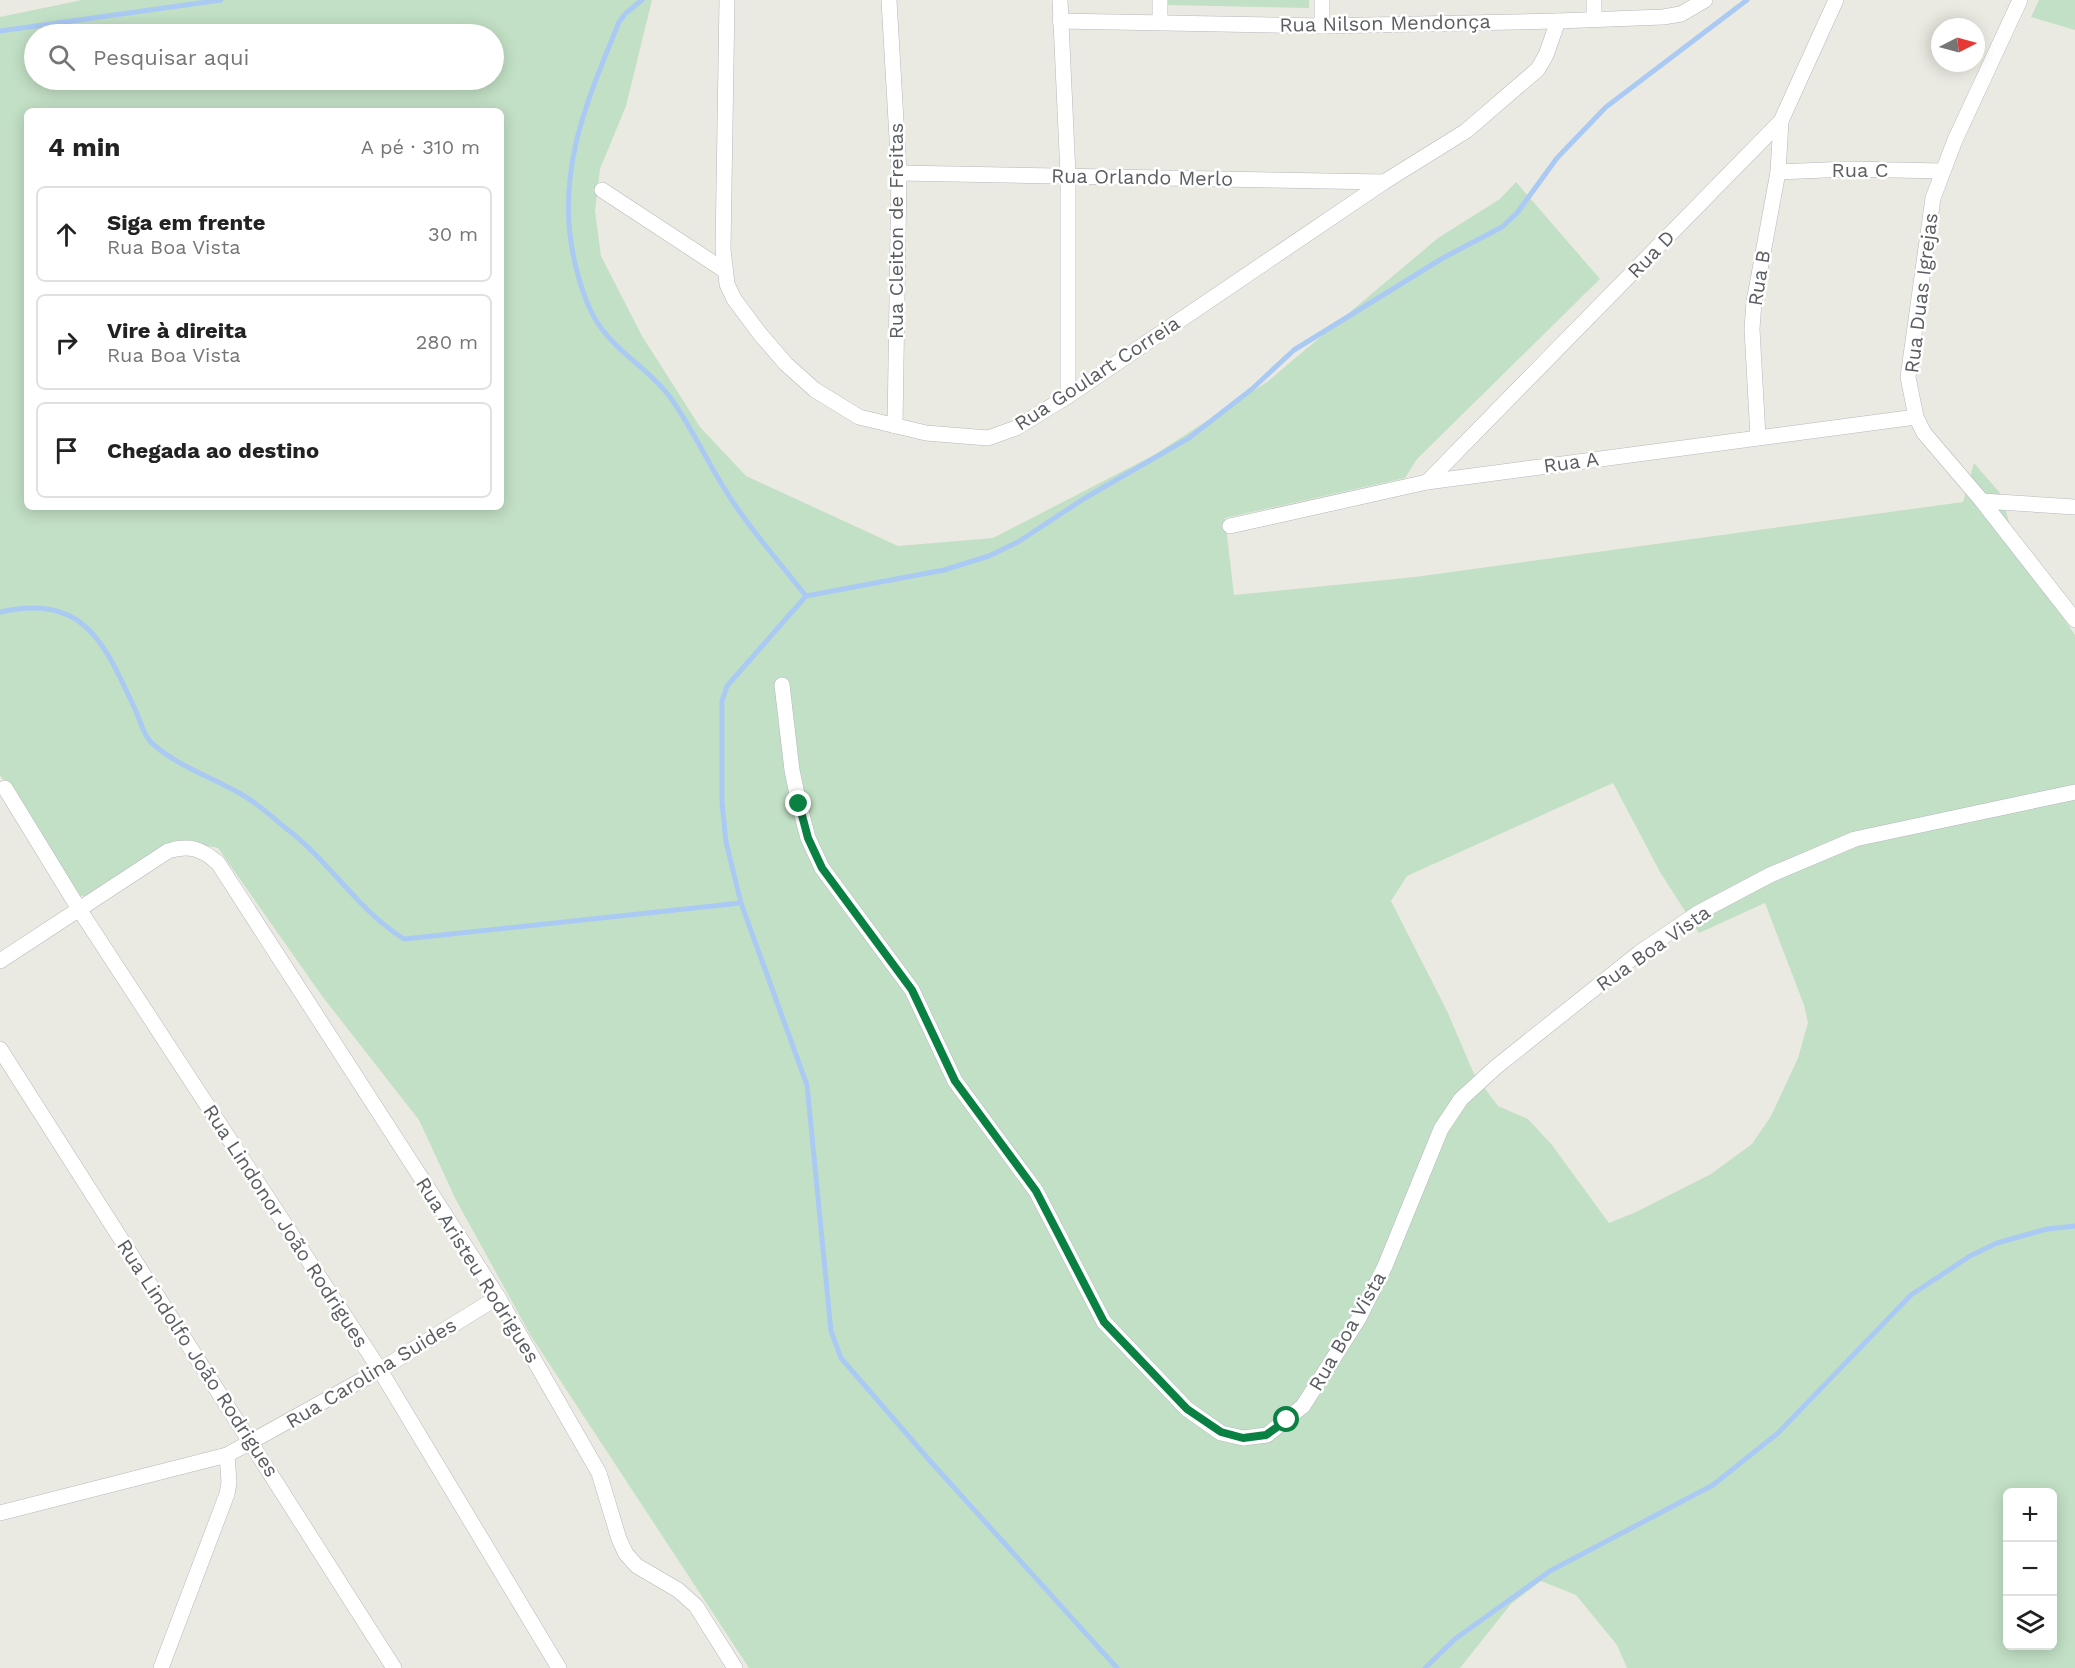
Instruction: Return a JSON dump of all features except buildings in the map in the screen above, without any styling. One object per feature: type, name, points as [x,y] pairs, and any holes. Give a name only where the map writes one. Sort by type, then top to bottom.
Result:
[{"type":"street","name":"Rua Goulart Correia","points":[[727,0],[724,270],[734,299],[760,334],[793,371],[838,406],[859,417],[895,426],[955,436],[988,438],[1016,428],[1068,396],[1384,182],[1466,131],[1531,76],[1546,55],[1558,21]]},
{"type":"street","name":"Rua Cleiton de Freitas","points":[[889,0],[899,173],[895,426]]},
{"type":"street","points":[[1060,0],[1068,175],[1068,396]]},
{"type":"street","points":[[1160,0],[1160,22]]},
{"type":"street","points":[[1322,26],[1323,0]]},
{"type":"street","points":[[1594,0],[1594,18]]},
{"type":"street","name":"Rua Nilson Mendonça","points":[[1060,21],[1322,26],[1558,21],[1663,17],[1681,14],[1705,0]]},
{"type":"street","name":"Rua D","points":[[1427,482],[1781,121],[1836,0]]},
{"type":"street","name":"Rua Duas Igrejas","points":[[2020,0],[1942,171],[1929,221],[1908,377],[1916,417],[1939,452],[1982,501],[2075,620]]},
{"type":"street","name":"Rua B","points":[[1758,437],[1752,329],[1754,302],[1778,172],[1781,121]]},
{"type":"street","name":"Rua C","points":[[1778,172],[1848,169],[1942,171]]},
{"type":"street","name":"Rua Orlando Merlo","points":[[899,173],[1384,182]]},
{"type":"street","points":[[602,190],[724,270]]},
{"type":"street","name":"Rua A","points":[[1230,526],[1427,482],[1916,417]]},
{"type":"street","points":[[1982,501],[2075,507]]},
{"type":"street","name":"Rua Boa Vista","points":[[782,685],[787,736],[799,804],[808,838],[822,868],[912,990],[955,1081],[1036,1191],[1104,1322],[1187,1409],[1221,1432],[1243,1438],[1266,1435],[1287,1420],[1309,1396],[1364,1307],[1385,1266],[1441,1129],[1461,1099],[1496,1067],[1639,953],[1698,913],[1750,886],[1855,839],[2075,792]]},
{"type":"street","name":"Rua Lindonor João Rodrigues","points":[[5,788],[79,909],[380,1370],[560,1668]]},
{"type":"street","name":"Rua Aristeu Rodrigues","points":[[79,909],[168,851],[181,847],[194,848],[206,852],[218,863],[498,1297],[599,1473],[619,1539],[626,1554],[636,1566],[678,1590],[696,1606],[734,1668]]},
{"type":"street","points":[[0,961],[79,909]]},
{"type":"street","name":"Rua Lindolfo João Rodrigues","points":[[0,1049],[394,1668]]},
{"type":"street","name":"Rua Carolina Suides","points":[[0,1513],[226,1455],[380,1370],[498,1297]]},
{"type":"street","points":[[161,1668],[227,1494],[229,1482],[226,1455]]},
{"type":"green space","points":[[82,0],[652,0],[626,106],[600,169],[595,211],[601,256],[642,336],[700,427],[746,476],[898,546],[993,538],[1154,455],[1267,382],[1438,238],[1500,199],[1516,182],[1600,279],[1417,459],[1405,478],[1225,518],[1234,595],[1415,577],[1963,502],[1974,463],[2000,493],[2021,559],[2075,635],[2075,1668],[1627,1668],[1617,1645],[1576,1595],[1541,1581],[1511,1604],[1460,1668],[749,1668],[531,1336],[456,1200],[419,1120],[322,996],[218,848],[193,843],[169,843],[101,893],[88,897],[76,895],[0,775],[0,17]],"holes":[[[1613,783],[1660,872],[1699,933],[1765,903],[1804,1005],[1808,1023],[1798,1058],[1771,1116],[1752,1144],[1711,1174],[1609,1223],[1552,1145],[1528,1119],[1498,1106],[1474,1074],[1447,1011],[1391,901],[1407,876]]]},
{"type":"green space","points":[[1167,0],[1309,0],[1309,8],[1167,5]]},
{"type":"green space","points":[[2039,0],[2075,0],[2075,30],[2031,17]]},
{"type":"waterway","points":[[50,24],[221,0]]},
{"type":"waterway","points":[[642,0],[619,22],[596,80],[577,138],[571,167],[569,227],[578,275],[586,300],[597,322],[614,343],[653,378],[670,397],[740,512],[806,596]]},
{"type":"waterway","points":[[1117,1668],[931,1462],[841,1358],[831,1331],[807,1085],[741,903],[726,842],[722,803],[722,701],[727,686],[806,596],[944,570],[989,556],[1018,542],[1085,498],[1189,438],[1252,389],[1294,350],[1443,258],[1502,227],[1517,213],[1557,158],[1606,107],[1747,0]]},
{"type":"waterway","points":[[0,31],[24,28]]},
{"type":"waterway","points":[[0,612],[29,608],[53,610],[72,617],[88,629],[113,664],[151,742],[174,759],[261,807],[320,859],[373,915],[404,939],[741,903]]},
{"type":"waterway","points":[[1425,1668],[1455,1639],[1550,1571],[1713,1485],[1778,1433],[1911,1295],[1970,1256],[1997,1243],[2047,1229],[2075,1226]]},
{"type":"route","points":[[799,804],[808,838],[822,868],[837,892],[860,919],[912,990],[955,1081],[1036,1191],[1104,1322],[1187,1409],[1221,1432],[1243,1438],[1266,1435],[1287,1420]]}]
